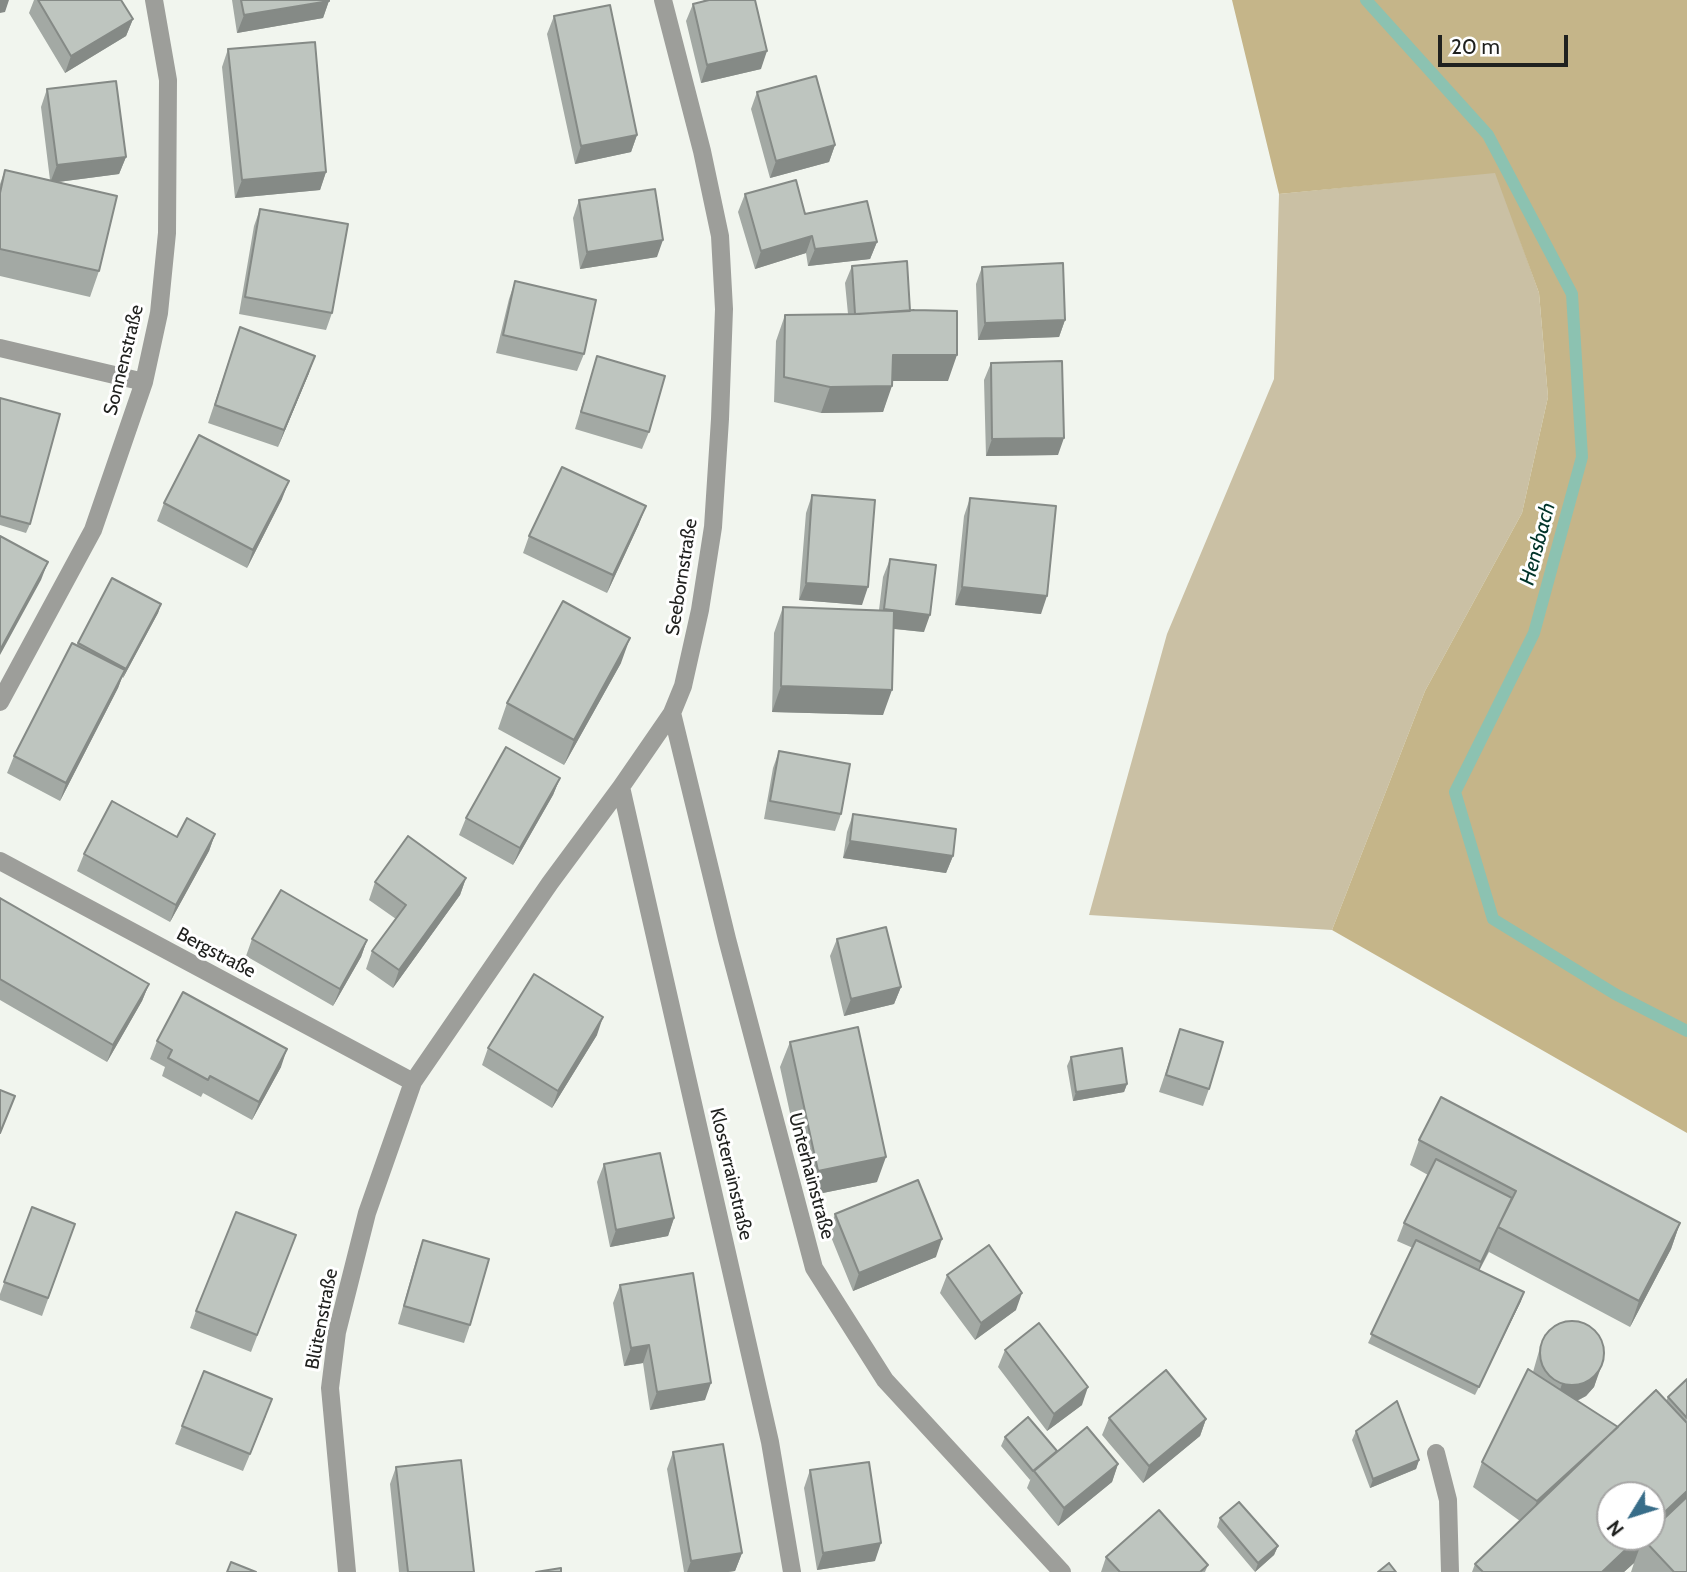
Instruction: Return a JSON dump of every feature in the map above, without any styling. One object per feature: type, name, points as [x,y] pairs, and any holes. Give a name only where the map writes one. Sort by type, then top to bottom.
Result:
[{"type":"street","name":"Sonnenstraße","points":[[0,702],[93,530],[144,382],[159,313],[167,233],[168,80],[154,0]]},
{"type":"street","name":"Seebornstraße","points":[[413,1082],[550,883],[672,713],[683,686],[701,610],[713,527],[720,419],[724,309],[720,236],[702,151],[663,0]]},
{"type":"street","points":[[0,348],[144,382]]},
{"type":"street","name":"Unterhainstraße","points":[[672,713],[727,939],[814,1268],[885,1380],[1062,1572]]},
{"type":"street","name":"Klosterrainstraße","points":[[621,787],[771,1442],[792,1572]]},
{"type":"street","name":"Bergstraße","points":[[0,861],[413,1082]]},
{"type":"street","name":"Blütenstraße","points":[[347,1572],[330,1388],[337,1332],[367,1213],[413,1082]]},
{"type":"street","points":[[1436,1453],[1448,1500],[1450,1572]]},
{"type":"shaded area","points":[[1232,0],[1687,0],[1687,1133],[1332,930],[1425,691],[1522,513],[1548,397],[1539,293],[1495,173],[1279,194]]},
{"type":"shaded area","points":[[1496,172],[1539,293],[1548,397],[1522,513],[1425,691],[1332,930],[1089,915],[1167,634],[1274,379],[1279,194]]},
{"type":"building","points":[[38,0],[121,0],[133,19],[71,56]]},
{"type":"building","points":[[241,0],[329,0],[329,1],[244,15]]},
{"type":"building","points":[[709,0],[755,0],[767,51],[707,65],[693,4]]},
{"type":"building","points":[[610,5],[637,135],[581,146],[554,16]]},
{"type":"building","points":[[315,42],[326,172],[242,180],[228,49]]},
{"type":"building","points":[[816,76],[835,145],[776,161],[757,92]]},
{"type":"building","points":[[116,81],[126,157],[57,165],[47,89]]},
{"type":"building","points":[[5,170],[117,196],[99,271],[0,249],[0,193]]},
{"type":"building","points":[[796,180],[805,214],[867,201],[877,242],[815,249],[812,236],[761,251],[745,194]]},
{"type":"building","points":[[655,189],[663,240],[587,252],[579,200]]},
{"type":"building","points":[[260,209],[348,224],[332,313],[245,297]]},
{"type":"building","points":[[907,261],[910,311],[855,314],[852,266]]},
{"type":"building","points":[[1063,263],[1065,320],[985,323],[982,267]]},
{"type":"building","points":[[515,281],[596,300],[584,354],[503,335]]},
{"type":"building","points":[[957,311],[957,355],[893,355],[892,386],[830,387],[784,377],[785,315]]},
{"type":"building","points":[[240,327],[315,356],[284,430],[215,405]]},
{"type":"building","points":[[597,356],[665,376],[649,432],[581,412]]},
{"type":"building","points":[[1062,361],[1064,438],[992,439],[991,363]]},
{"type":"building","points":[[0,398],[60,414],[30,524],[0,516]]},
{"type":"building","points":[[199,435],[289,481],[253,550],[164,503]]},
{"type":"building","points":[[562,467],[646,506],[613,575],[529,536]]},
{"type":"building","points":[[812,495],[875,500],[868,587],[806,583]]},
{"type":"building","points":[[970,498],[1056,506],[1047,596],[962,587]]},
{"type":"building","points":[[0,536],[48,562],[0,650]]},
{"type":"building","points":[[890,559],[936,565],[930,615],[884,609]]},
{"type":"building","points":[[112,578],[161,604],[126,669],[78,643]]},
{"type":"building","points":[[563,601],[630,638],[574,740],[507,703]]},
{"type":"building","points":[[783,607],[894,611],[892,690],[781,686]]},
{"type":"building","points":[[72,643],[125,670],[66,783],[14,756]]},
{"type":"building","points":[[506,747],[560,778],[520,848],[466,818]]},
{"type":"building","points":[[779,751],[850,764],[841,814],[770,801]]},
{"type":"building","points":[[112,801],[177,837],[187,818],[215,834],[176,905],[84,854]]},
{"type":"building","points":[[853,814],[956,829],[953,856],[850,841]]},
{"type":"building","points":[[408,836],[466,878],[399,970],[372,951],[406,905],[375,882]]},
{"type":"building","points":[[281,890],[367,940],[340,989],[252,939]]},
{"type":"building","points":[[0,898],[149,984],[113,1045],[0,979]]},
{"type":"building","points":[[886,927],[901,987],[851,999],[837,939]]},
{"type":"building","points":[[534,974],[603,1017],[558,1091],[488,1048]]},
{"type":"building","points":[[183,992],[287,1049],[259,1102],[210,1076],[208,1080],[168,1058],[172,1050],[157,1041]]},
{"type":"building","points":[[858,1027],[886,1157],[818,1171],[790,1042]]},
{"type":"building","points":[[1180,1029],[1223,1042],[1209,1089],[1166,1075]]},
{"type":"building","points":[[1122,1048],[1127,1084],[1076,1092],[1071,1057]]},
{"type":"building","points":[[0,1090],[15,1096],[0,1133]]},
{"type":"building","points":[[1441,1097],[1680,1223],[1639,1301],[1498,1227],[1516,1191],[1419,1140]]},
{"type":"building","points":[[660,1153],[674,1218],[616,1230],[604,1164]]},
{"type":"building","points":[[1436,1159],[1512,1198],[1481,1262],[1404,1223]]},
{"type":"building","points":[[918,1180],[942,1239],[859,1273],[835,1214]]},
{"type":"building","points":[[32,1207],[75,1224],[48,1298],[4,1282]]},
{"type":"building","points":[[236,1212],[296,1235],[257,1335],[196,1311]]},
{"type":"building","points":[[423,1240],[489,1259],[470,1325],[404,1306]]},
{"type":"building","points":[[1416,1240],[1524,1292],[1479,1387],[1371,1334]]},
{"type":"building","points":[[989,1245],[1022,1293],[981,1323],[947,1275]]},
{"type":"building","points":[[693,1273],[711,1383],[657,1392],[649,1345],[631,1348],[620,1285]]},
{"type":"building","points":[[1566,1321],[1578,1321],[1595,1330],[1602,1341],[1602,1365],[1595,1376],[1578,1385],[1566,1385],[1554,1380],[1545,1371],[1540,1359],[1540,1347],[1545,1335],[1554,1326]]},
{"type":"building","points":[[1039,1323],[1088,1387],[1054,1414],[1005,1350]]},
{"type":"building","points":[[1528,1369],[1618,1427],[1537,1501],[1482,1462]]},
{"type":"building","points":[[1166,1370],[1206,1419],[1149,1466],[1109,1418]]},
{"type":"building","points":[[204,1371],[272,1399],[250,1454],[182,1426]]},
{"type":"building","points":[[1687,1379],[1687,1418],[1668,1397]]},
{"type":"building","points":[[1656,1390],[1687,1423],[1687,1491],[1666,1511],[1666,1481],[1596,1481],[1596,1551],[1624,1551],[1602,1572],[1483,1572],[1475,1564]]},
{"type":"building","points":[[1397,1401],[1419,1460],[1373,1479],[1356,1431]]},
{"type":"building","points":[[1028,1417],[1057,1451],[1033,1471],[1005,1437]]},
{"type":"building","points":[[1087,1427],[1118,1464],[1064,1508],[1034,1471]]},
{"type":"building","points":[[723,1444],[742,1553],[691,1561],[673,1452]]},
{"type":"building","points":[[461,1460],[474,1572],[408,1572],[396,1467]]},
{"type":"building","points":[[869,1462],[881,1543],[823,1553],[810,1470]]},
{"type":"building","points":[[1687,1497],[1687,1572],[1674,1572],[1654,1551],[1666,1551],[1666,1517]]},
{"type":"building","points":[[1239,1502],[1278,1546],[1258,1563],[1220,1518]]},
{"type":"building","points":[[1159,1510],[1208,1565],[1200,1572],[1120,1572],[1106,1557]]},
{"type":"building","points":[[231,1562],[256,1572],[227,1572]]},
{"type":"building","points":[[1389,1563],[1396,1572],[1378,1572]]},
{"type":"building","points":[[561,1568],[561,1572],[536,1572]]},
{"type":"waterway","name":"Hensbach","points":[[1366,0],[1488,135],[1572,294],[1582,457],[1534,633],[1455,792],[1493,919],[1615,994],[1687,1031]]}]
